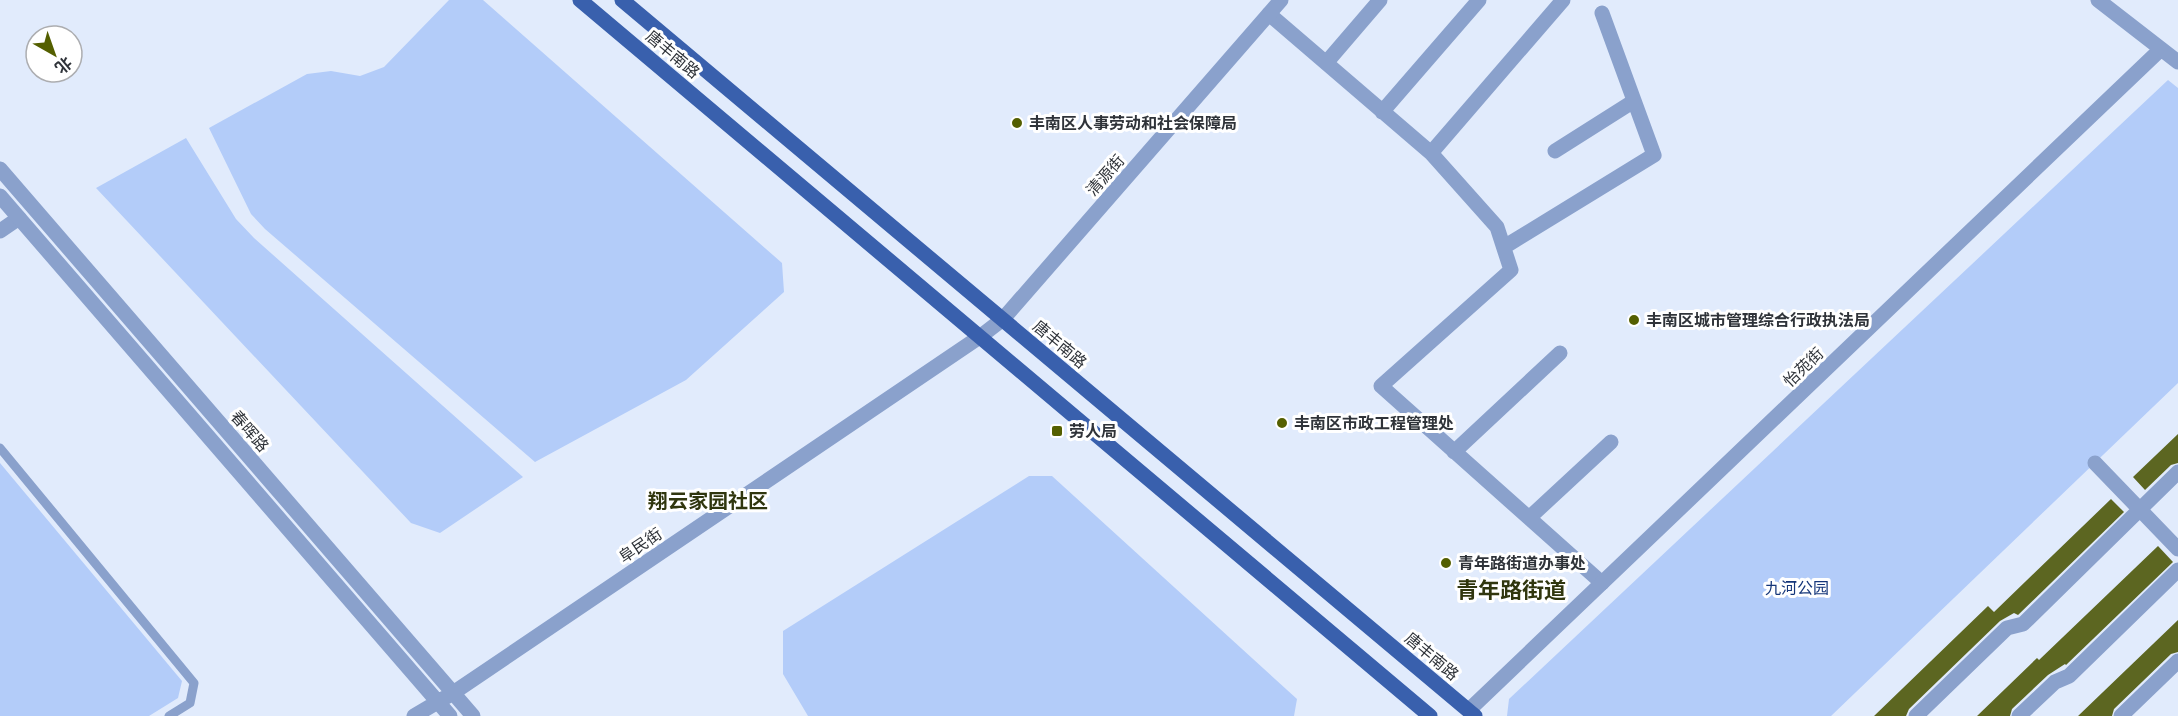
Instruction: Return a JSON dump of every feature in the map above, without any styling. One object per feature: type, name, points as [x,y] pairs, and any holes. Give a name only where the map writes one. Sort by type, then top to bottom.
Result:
[{"type":"main road","name":"唐丰南路","points":[[580,0],[981,336],[1426,715]]},
{"type":"main road","name":"唐丰南路","points":[[622,0],[1472,713]]},
{"type":"street","name":"清源街","points":[[1002,320],[1281,0]]},
{"type":"street","points":[[1326,63],[1380,0]]},
{"type":"street","points":[[1382,112],[1479,0]]},
{"type":"street","points":[[1431,153],[1563,0]]},
{"type":"street","points":[[2098,0],[2178,62]]},
{"type":"street","points":[[1269,14],[1431,153],[1497,227],[1511,270],[1381,386],[1602,583]]},
{"type":"street","points":[[1504,247],[1654,155],[1602,14]]},
{"type":"street","name":"怡苑街","points":[[1472,713],[1602,583],[2161,49]]},
{"type":"street","points":[[1555,151],[1634,101]]},
{"type":"street","name":"春晖路","points":[[0,169],[473,716]]},
{"type":"street","points":[[0,196],[450,716]]},
{"type":"street","points":[[0,231],[19,218]]},
{"type":"street","name":"阜民街","points":[[414,716],[453,693],[1002,320]]},
{"type":"street","points":[[1454,452],[1560,353]]},
{"type":"street","points":[[1529,518],[1611,442]]},
{"type":"street","points":[[2095,463],[2178,549]]},
{"type":"street","points":[[1916,716],[2007,628],[2023,624],[2178,472]]},
{"type":"street","points":[[2019,716],[2055,682],[2069,676],[2178,570]]},
{"type":"street","points":[[2121,716],[2178,661]]},
{"type":"lane","points":[[0,448],[194,682],[190,703],[169,716]]},
{"type":"green space","points":[[449,0],[483,0],[782,263],[784,292],[686,380],[535,462],[265,229],[251,214],[209,128],[307,74],[331,71],[360,76],[384,67]]},
{"type":"green space","name":"九河公园","points":[[2168,80],[2178,88],[2178,383],[1831,716],[1507,716],[1509,699]]},
{"type":"green space","points":[[186,138],[236,219],[254,238],[523,477],[440,533],[411,523],[96,188]]},
{"type":"green space","points":[[0,463],[182,681],[178,698],[149,716],[0,716]]},
{"type":"green space","points":[[1029,476],[1052,476],[1297,699],[1294,716],[808,716],[783,674],[783,631]]},
{"type":"building","points":[[2178,434],[2178,463],[2171,465],[2145,490],[2133,477]]},
{"type":"building","points":[[2111,499],[2124,512],[2018,615],[2014,613],[2000,621],[1909,709],[1906,716],[1874,716],[1988,606],[1994,612]]},
{"type":"building","points":[[2158,546],[2173,562],[2066,665],[2048,675],[2012,709],[2010,716],[1977,716],[2037,658],[2039,660]]},
{"type":"building","points":[[2178,620],[2178,652],[2171,654],[2114,709],[2112,716],[2078,716]]},
{"type":"place","name":"丰南区人事劳动和社会保障局","points":[[1017,123]]},
{"type":"place","name":"丰南区城市管理综合行政执法局","points":[[1634,320]]},
{"type":"place","name":"丰南区市政工程管理处","points":[[1282,423]]},
{"type":"place","name":"劳人局","points":[[1057,431]]},
{"type":"place","name":"青年路街道办事处","points":[[1446,563]]},
{"type":"district","name":"翔云家园社区","points":[[708,500]]},
{"type":"district","name":"青年路街道","points":[[1511,589]]}]
